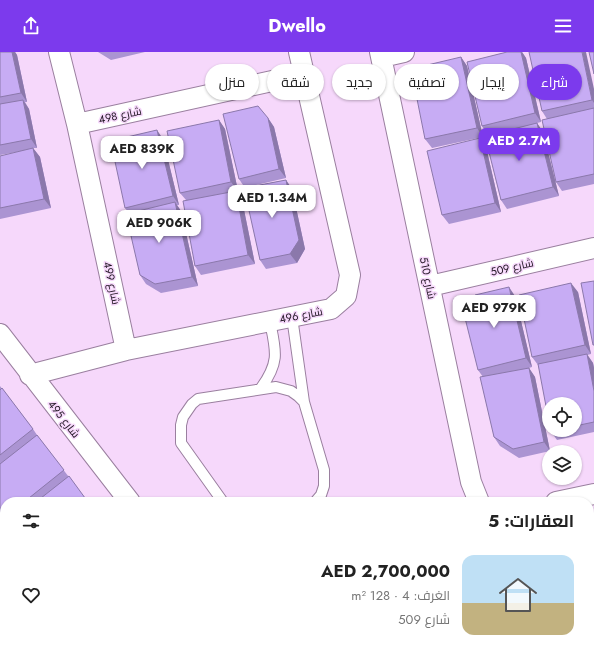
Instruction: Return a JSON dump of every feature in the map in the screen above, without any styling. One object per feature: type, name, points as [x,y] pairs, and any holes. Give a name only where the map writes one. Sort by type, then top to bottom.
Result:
[{"type":"street","name":"شارع 499","points":[[59,52],[77,124],[126,350]]},
{"type":"street","name":"شارع 496","points":[[298,52],[301,64]]},
{"type":"street","points":[[381,55],[404,52]]},
{"type":"street","name":"شارع 510","points":[[381,55],[470,482],[477,497]]},
{"type":"street","name":"شارع 498","points":[[77,124],[267,82]]},
{"type":"street","name":"شارع 496","points":[[30,375],[126,350],[331,309],[346,296],[350,275],[310,100]]},
{"type":"street","name":"شارع 509","points":[[430,286],[594,248]]},
{"type":"street","name":"شارع 495","points":[[0,334],[30,375],[126,497]]},
{"type":"street","points":[[580,497],[594,494]]},
{"type":"lane","points":[[292,317],[304,402],[324,474],[324,486],[319,497]]},
{"type":"lane","points":[[261,388],[269,378],[276,352],[270,322]]},
{"type":"lane","points":[[220,497],[181,442],[181,425],[183,417],[192,404],[198,399],[261,388],[276,387],[291,391],[304,402]]},
{"type":"building","points":[[0,52],[12,52],[21,93],[0,97]]},
{"type":"building","points":[[507,52],[521,52],[527,78],[527,100],[532,100],[535,113],[482,126],[476,100],[519,100],[519,64],[467,64],[467,62]]},
{"type":"building","points":[[529,52],[582,52],[592,100],[542,111],[540,100],[582,100],[582,64],[532,64]]},
{"type":"building","points":[[589,52],[594,52],[594,74]]},
{"type":"building","points":[[461,57],[467,84],[467,100],[471,100],[477,128],[425,139],[417,100],[459,100],[459,64],[432,64]]},
{"type":"building","points":[[23,100],[31,139],[0,145],[0,104]]},
{"type":"building","points":[[258,106],[268,118],[279,169],[239,179],[223,114]]},
{"type":"building","points":[[594,108],[594,174],[556,182],[542,120]]},
{"type":"building","points":[[219,120],[231,182],[180,193],[167,131]]},
{"type":"building","points":[[537,123],[553,187],[501,200],[485,136]]},
{"type":"building","points":[[157,130],[173,196],[125,208],[114,157],[127,137]]},
{"type":"building","points":[[480,138],[495,203],[442,215],[427,151]]},
{"type":"building","points":[[33,148],[44,199],[0,208],[0,156]]},
{"type":"building","points":[[286,180],[299,240],[290,254],[260,260],[244,188]]},
{"type":"building","points":[[236,191],[248,255],[195,266],[183,201]]},
{"type":"building","points":[[175,202],[192,277],[155,284],[140,275],[126,214]]},
{"type":"building","points":[[594,281],[594,345],[593,345],[581,283]]},
{"type":"building","points":[[571,283],[585,345],[532,357],[519,295]]},
{"type":"building","points":[[509,287],[526,358],[478,370],[463,310],[475,295]]},
{"type":"building","points":[[587,354],[594,391],[594,422],[582,425],[582,397],[544,397],[538,364]]},
{"type":"building","points":[[529,368],[544,442],[513,449],[494,437],[480,377]]},
{"type":"building","points":[[2,388],[33,429],[0,455],[0,390]]},
{"type":"building","points":[[37,435],[64,470],[30,497],[0,497],[0,464]]},
{"type":"building","points":[[69,476],[84,497],[42,497]]}]
